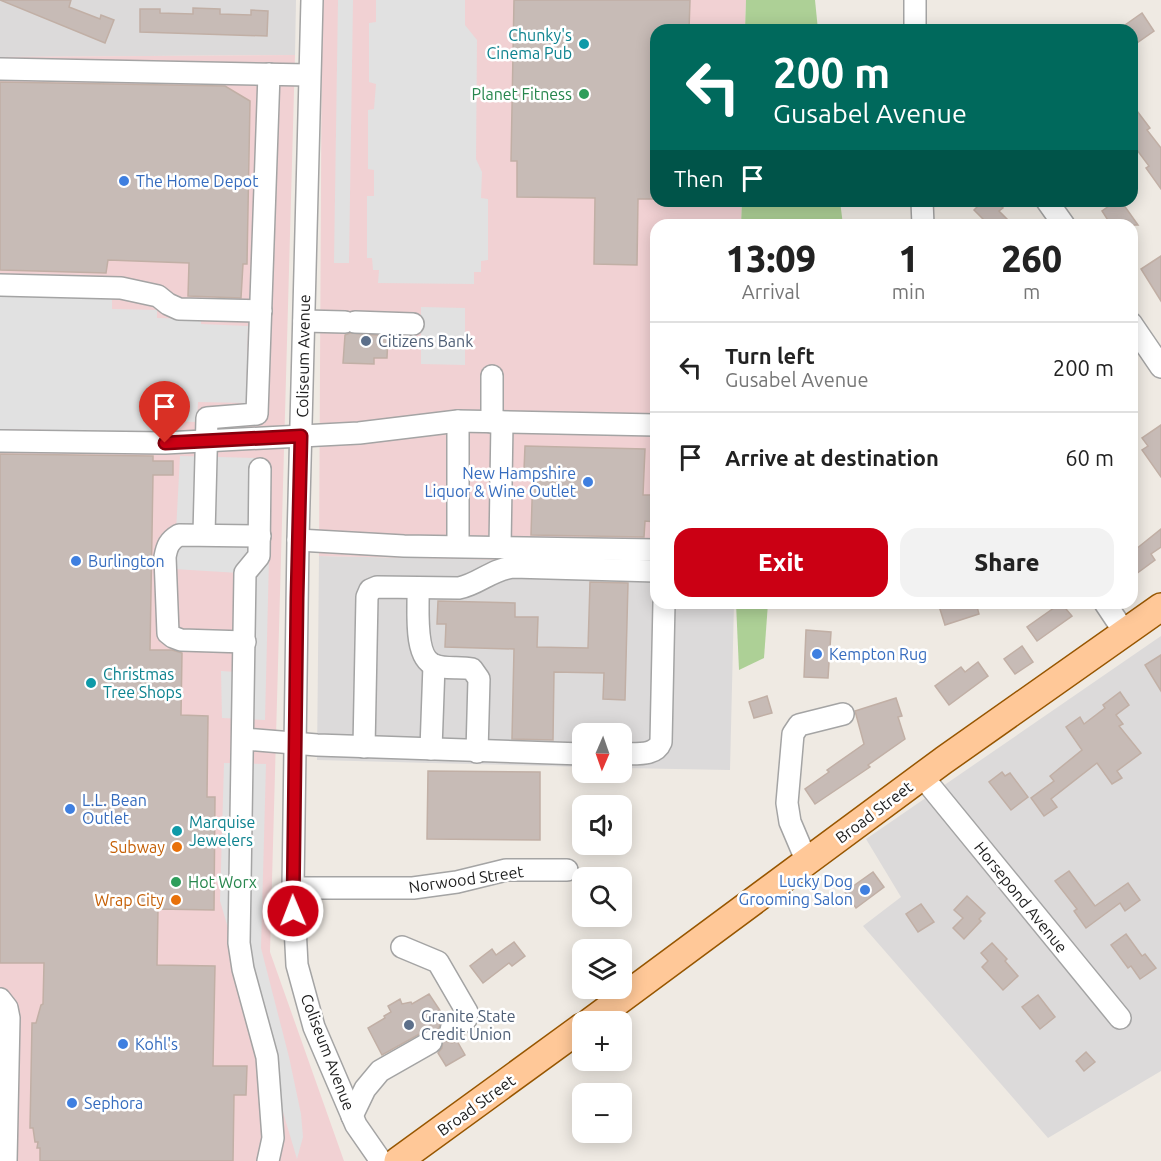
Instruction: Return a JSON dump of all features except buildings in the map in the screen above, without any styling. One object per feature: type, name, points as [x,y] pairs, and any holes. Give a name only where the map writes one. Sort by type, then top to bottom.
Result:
[{"type":"main road","name":"Broad Street","points":[[605,1011],[922,776],[1161,607]]},
{"type":"main road","name":"Broad Street","points":[[398,1161],[572,1035]]},
{"type":"street","name":"Coliseum Avenue","points":[[312,0],[298,540],[294,934],[301,984],[320,1042],[360,1133],[381,1161]]},
{"type":"street","points":[[0,69],[309,75]]},
{"type":"street","points":[[204,534],[207,418],[257,414],[269,74]]},
{"type":"street","points":[[0,285],[121,288],[145,291],[179,309],[261,311]]},
{"type":"street","points":[[304,321],[413,324]]},
{"type":"street","points":[[1138,333],[1161,367]]},
{"type":"street","points":[[492,375],[497,422],[500,547]]},
{"type":"street","points":[[0,441],[136,443],[206,441],[359,433],[458,422],[650,425]]},
{"type":"street","points":[[458,422],[459,546]]},
{"type":"street","points":[[260,469],[259,556],[245,573],[239,944],[243,969],[267,1057],[273,1138],[268,1161]]},
{"type":"street","points":[[245,642],[181,640],[168,633],[165,556],[167,546],[178,535],[260,536]]},
{"type":"street","points":[[298,540],[384,545],[650,550]]},
{"type":"street","points":[[364,747],[367,597],[370,590],[376,588],[459,588],[470,586],[497,570],[513,567],[650,571]]},
{"type":"street","points":[[418,588],[420,645],[426,660],[434,665],[467,668],[476,673],[479,679],[477,752]]},
{"type":"street","points":[[632,753],[652,752],[661,742],[664,609]]},
{"type":"street","points":[[1109,609],[1125,633]]},
{"type":"street","points":[[431,749],[434,665]]},
{"type":"street","points":[[807,862],[790,822],[787,803],[793,734],[799,725],[843,714]]},
{"type":"street","points":[[244,739],[364,747],[572,754]]},
{"type":"street","name":"Horsepond Avenue","points":[[922,776],[1120,1018]]},
{"type":"street","name":"Norwood Street","points":[[293,888],[413,888],[458,882],[506,870],[567,870]]},
{"type":"street","points":[[402,947],[438,962],[467,1012],[466,1019],[451,1030]]},
{"type":"street","points":[[0,999],[7,1008],[9,1018],[6,1161]]},
{"type":"street","points":[[352,1116],[361,1095],[380,1071],[431,1042]]},
{"type":"shaded area","points":[[0,0],[296,0],[295,55],[0,57]]},
{"type":"shaded area","points":[[322,0],[746,0],[745,24],[650,24],[650,207],[742,207],[741,219],[650,219],[650,563],[319,556]]},
{"type":"shaded area","points":[[338,0],[353,0],[349,263],[334,263]]},
{"type":"shaded area","points":[[376,0],[465,0],[465,25],[477,40],[476,159],[482,172],[481,198],[488,199],[488,260],[481,261],[481,272],[474,272],[474,284],[378,283],[379,270],[373,270],[372,258],[367,258],[367,196],[374,196],[374,170],[368,169],[368,110],[374,109],[376,84],[369,82],[369,23],[376,22]]},
{"type":"shaded area","points":[[295,55],[270,952],[344,1161],[0,1161],[0,57]]},
{"type":"shaded area","points":[[0,296],[112,298],[112,309],[157,310],[157,318],[201,319],[201,324],[248,326],[246,403],[198,402],[197,422],[156,421],[155,432],[0,429]]},
{"type":"shaded area","points":[[421,307],[465,308],[465,365],[421,364]]},
{"type":"shaded area","points":[[180,456],[257,458],[254,558],[269,558],[265,720],[222,718],[221,671],[236,672],[239,573],[174,569]]},
{"type":"shaded area","points":[[319,556],[650,563],[650,609],[734,609],[730,770],[632,768],[632,723],[572,723],[572,767],[317,760]]},
{"type":"shaded area","points":[[1161,636],[1161,1071],[1048,1138],[863,926],[901,897],[866,839]]},
{"type":"shaded area","points":[[224,763],[266,764],[261,948],[301,1114],[303,1137],[297,1159],[220,901]]},
{"type":"green space","points":[[746,0],[815,0],[817,24],[745,24]]},
{"type":"green space","points":[[742,207],[841,207],[842,219],[741,219]]},
{"type":"green space","points":[[736,609],[768,609],[764,658],[739,670]]},
{"type":"place","name":"Chunky's Cinema Pub","points":[[584,44]]},
{"type":"place","name":"Planet Fitness","points":[[584,94]]},
{"type":"place","name":"The Home Depot","points":[[124,181]]},
{"type":"place","name":"Citizens Bank","points":[[366,341]]},
{"type":"place","name":"New Hampshire Liquor & Wine Outlet","points":[[588,482]]},
{"type":"place","name":"Burlington","points":[[76,561]]},
{"type":"place","name":"Kempton Rug","points":[[817,654]]},
{"type":"place","name":"Christmas Tree Shops","points":[[91,683]]},
{"type":"place","name":"L.L. Bean Outlet","points":[[70,809]]},
{"type":"place","name":"Marquise Jewelers","points":[[177,831]]},
{"type":"place","name":"Subway","points":[[177,847]]},
{"type":"place","name":"Hot Worx","points":[[176,882]]},
{"type":"place","name":"Lucky Dog Grooming Salon","points":[[865,890]]},
{"type":"place","name":"Wrap City","points":[[176,900]]},
{"type":"place","name":"Granite State Credit Union","points":[[409,1025]]},
{"type":"place","name":"Kohl's","points":[[123,1044]]},
{"type":"place","name":"Sephora","points":[[72,1103]]},
{"type":"route","points":[[165,443],[301,436],[293,911]]}]
